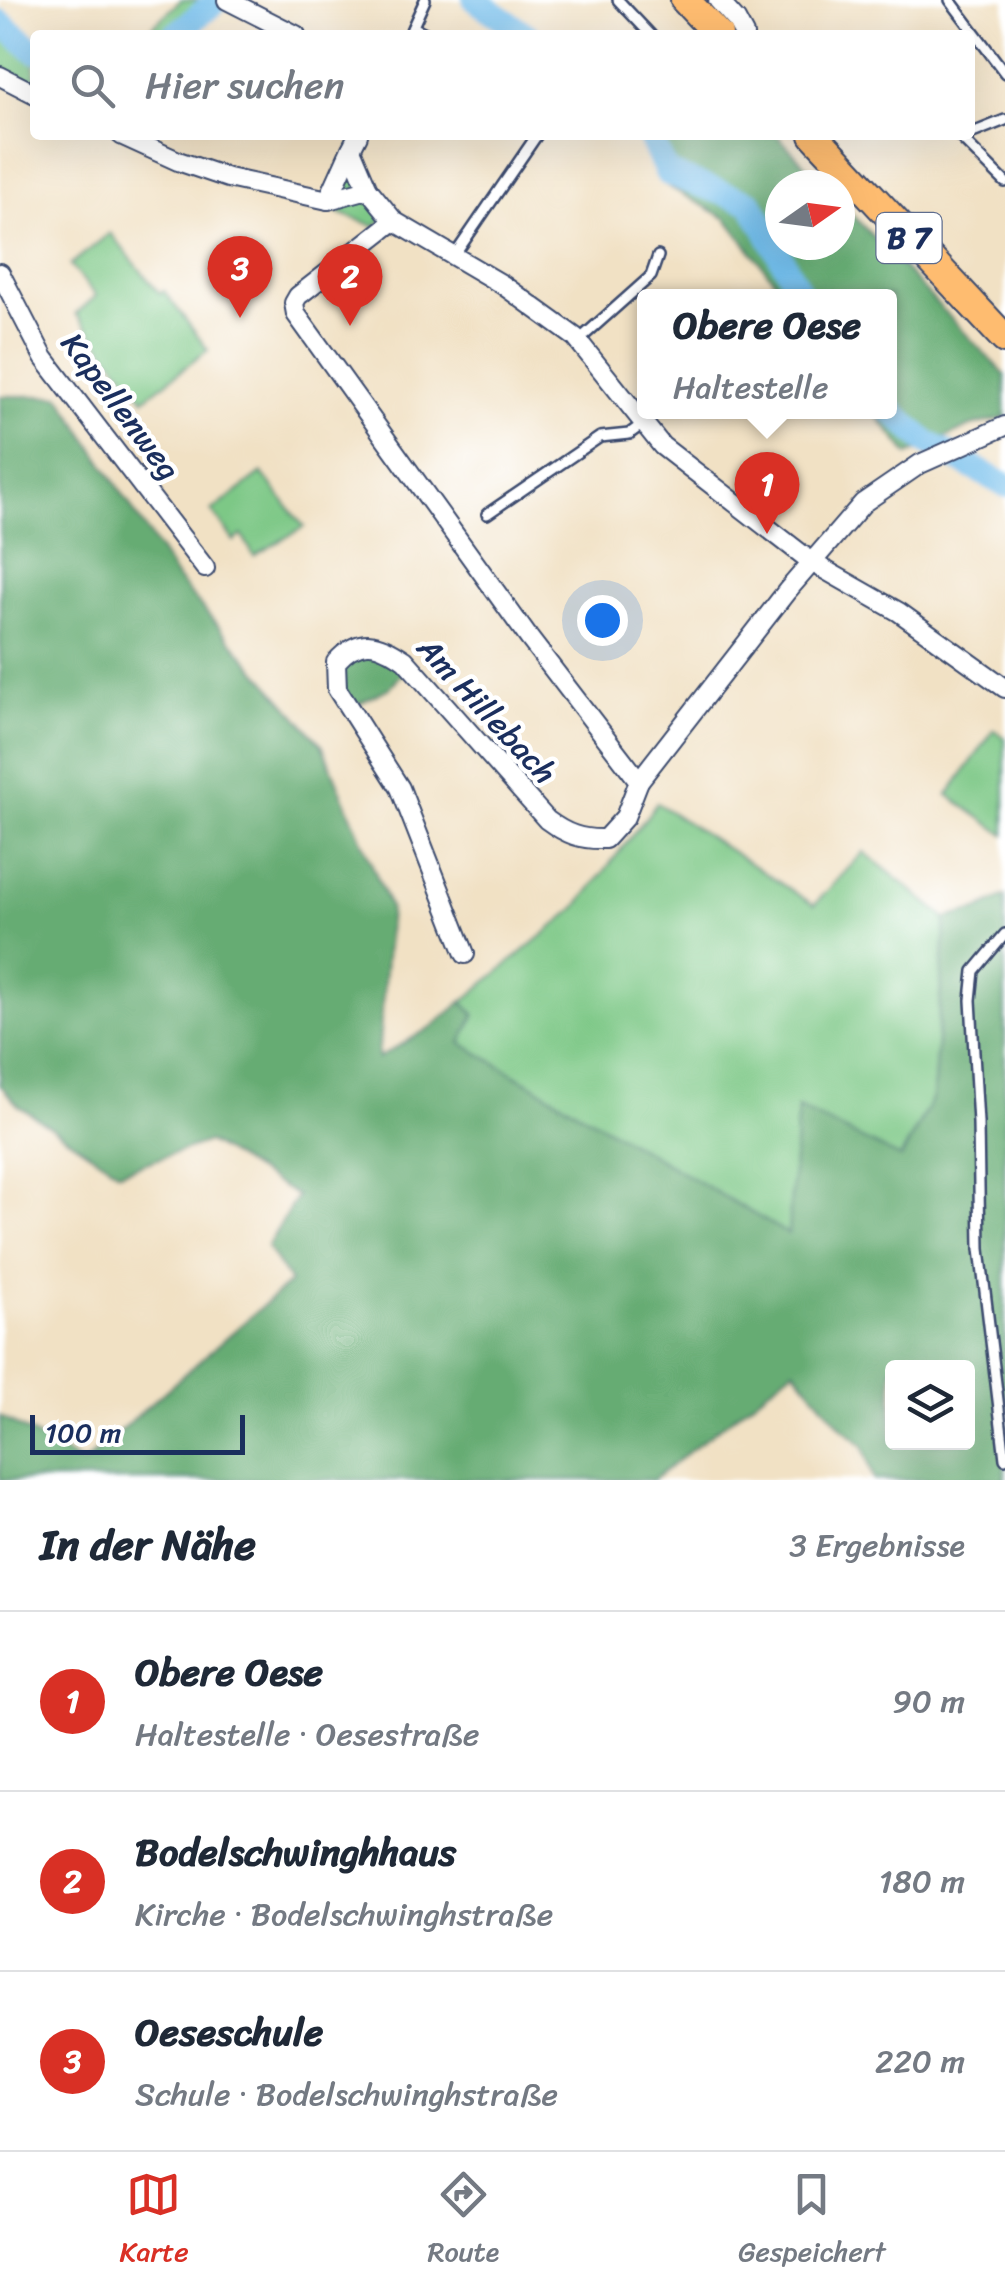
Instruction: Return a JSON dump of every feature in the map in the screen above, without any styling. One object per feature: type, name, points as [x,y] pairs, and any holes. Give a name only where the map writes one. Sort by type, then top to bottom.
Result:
[{"type":"main road","points":[[684,0],[713,30]]},
{"type":"main road","name":"B 7","points":[[819,140],[1005,340]]},
{"type":"street","points":[[227,0],[286,30]]},
{"type":"street","points":[[718,0],[741,30]]},
{"type":"street","points":[[0,76],[30,91]]},
{"type":"street","points":[[132,140],[178,162],[228,178],[328,200],[368,189]]},
{"type":"street","points":[[328,200],[354,142]]},
{"type":"street","points":[[354,142],[368,189],[394,220],[503,285],[578,340],[637,413]]},
{"type":"street","points":[[394,220],[298,296],[294,303],[296,314],[529,638],[639,781],[863,503],[920,464],[1005,426]]},
{"type":"street","name":"Kapellenweg","points":[[0,273],[44,358],[204,568]]},
{"type":"street","points":[[642,419],[662,446],[813,562],[898,612],[1005,688]]},
{"type":"street","name":"Am Hillebach","points":[[465,954],[400,788],[337,689],[336,662],[346,651],[370,643],[384,645],[406,660],[547,820],[564,832],[585,840],[606,839],[625,817],[639,781]]},
{"type":"lane","points":[[411,30],[425,0]]},
{"type":"lane","points":[[618,0],[646,30]]},
{"type":"lane","points":[[950,0],[972,30]]},
{"type":"lane","points":[[975,34],[1005,74]]},
{"type":"lane","points":[[975,132],[1005,120]]},
{"type":"lane","points":[[454,256],[535,140]]},
{"type":"lane","points":[[963,140],[1005,182]]},
{"type":"lane","points":[[578,340],[652,276],[658,256]]},
{"type":"lane","points":[[487,514],[600,437],[629,434],[644,422]]},
{"type":"lane","points":[[1005,934],[974,971],[970,1000],[978,1123],[980,1249],[1005,1459]]},
{"type":"green space","points":[[181,0],[213,0],[182,25],[186,30],[148,30]]},
{"type":"green space","points":[[0,28],[30,52],[30,84],[0,69]]},
{"type":"green space","points":[[640,140],[782,140],[810,170],[765,170],[765,260],[855,260],[855,218],[1005,375],[1005,418],[971,426],[908,455],[880,419],[897,419],[897,289],[781,289],[727,219],[666,185]]},
{"type":"green space","points":[[351,157],[387,216],[375,226],[339,213],[334,207]]},
{"type":"green space","points":[[110,233],[160,294],[164,291],[208,350],[144,399],[76,314],[96,296],[70,265]]},
{"type":"green space","points":[[0,396],[60,396],[178,580],[322,745],[390,908],[378,1058],[433,1026],[462,1002],[475,1014],[461,1043],[788,1234],[798,1108],[901,1158],[933,1098],[946,918],[977,910],[1005,896],[1005,1480],[874,1480],[863,1445],[843,1429],[794,1369],[653,1480],[0,1480],[0,1416],[83,1463],[290,1282],[267,1247],[297,1196],[208,1142],[119,1172],[19,1106],[0,1085]]},
{"type":"green space","points":[[262,473],[304,527],[254,556],[242,535],[234,541],[212,511]]},
{"type":"green space","points":[[365,647],[408,668],[389,688],[352,707],[342,690],[339,664]]},
{"type":"green space","points":[[994,730],[1005,738],[1005,835],[948,795]]},
{"type":"green space","points":[[657,803],[814,905],[864,852],[946,918],[933,1098],[900,1158],[788,1235],[461,1043],[475,1015],[462,1002],[576,908]]},
{"type":"waterway","points":[[181,30],[218,0]]},
{"type":"waterway","points":[[475,0],[520,30]]},
{"type":"waterway","points":[[0,22],[30,47]]},
{"type":"waterway","points":[[651,140],[667,173],[751,203],[798,289]]},
{"type":"waterway","points":[[897,416],[926,442],[1005,485]]},
{"type":"place","name":"Oeseschule","points":[[240,318]]},
{"type":"place","name":"Bodelschwinghhaus","points":[[350,326]]},
{"type":"place","name":"Obere Oese","points":[[767,534]]}]
